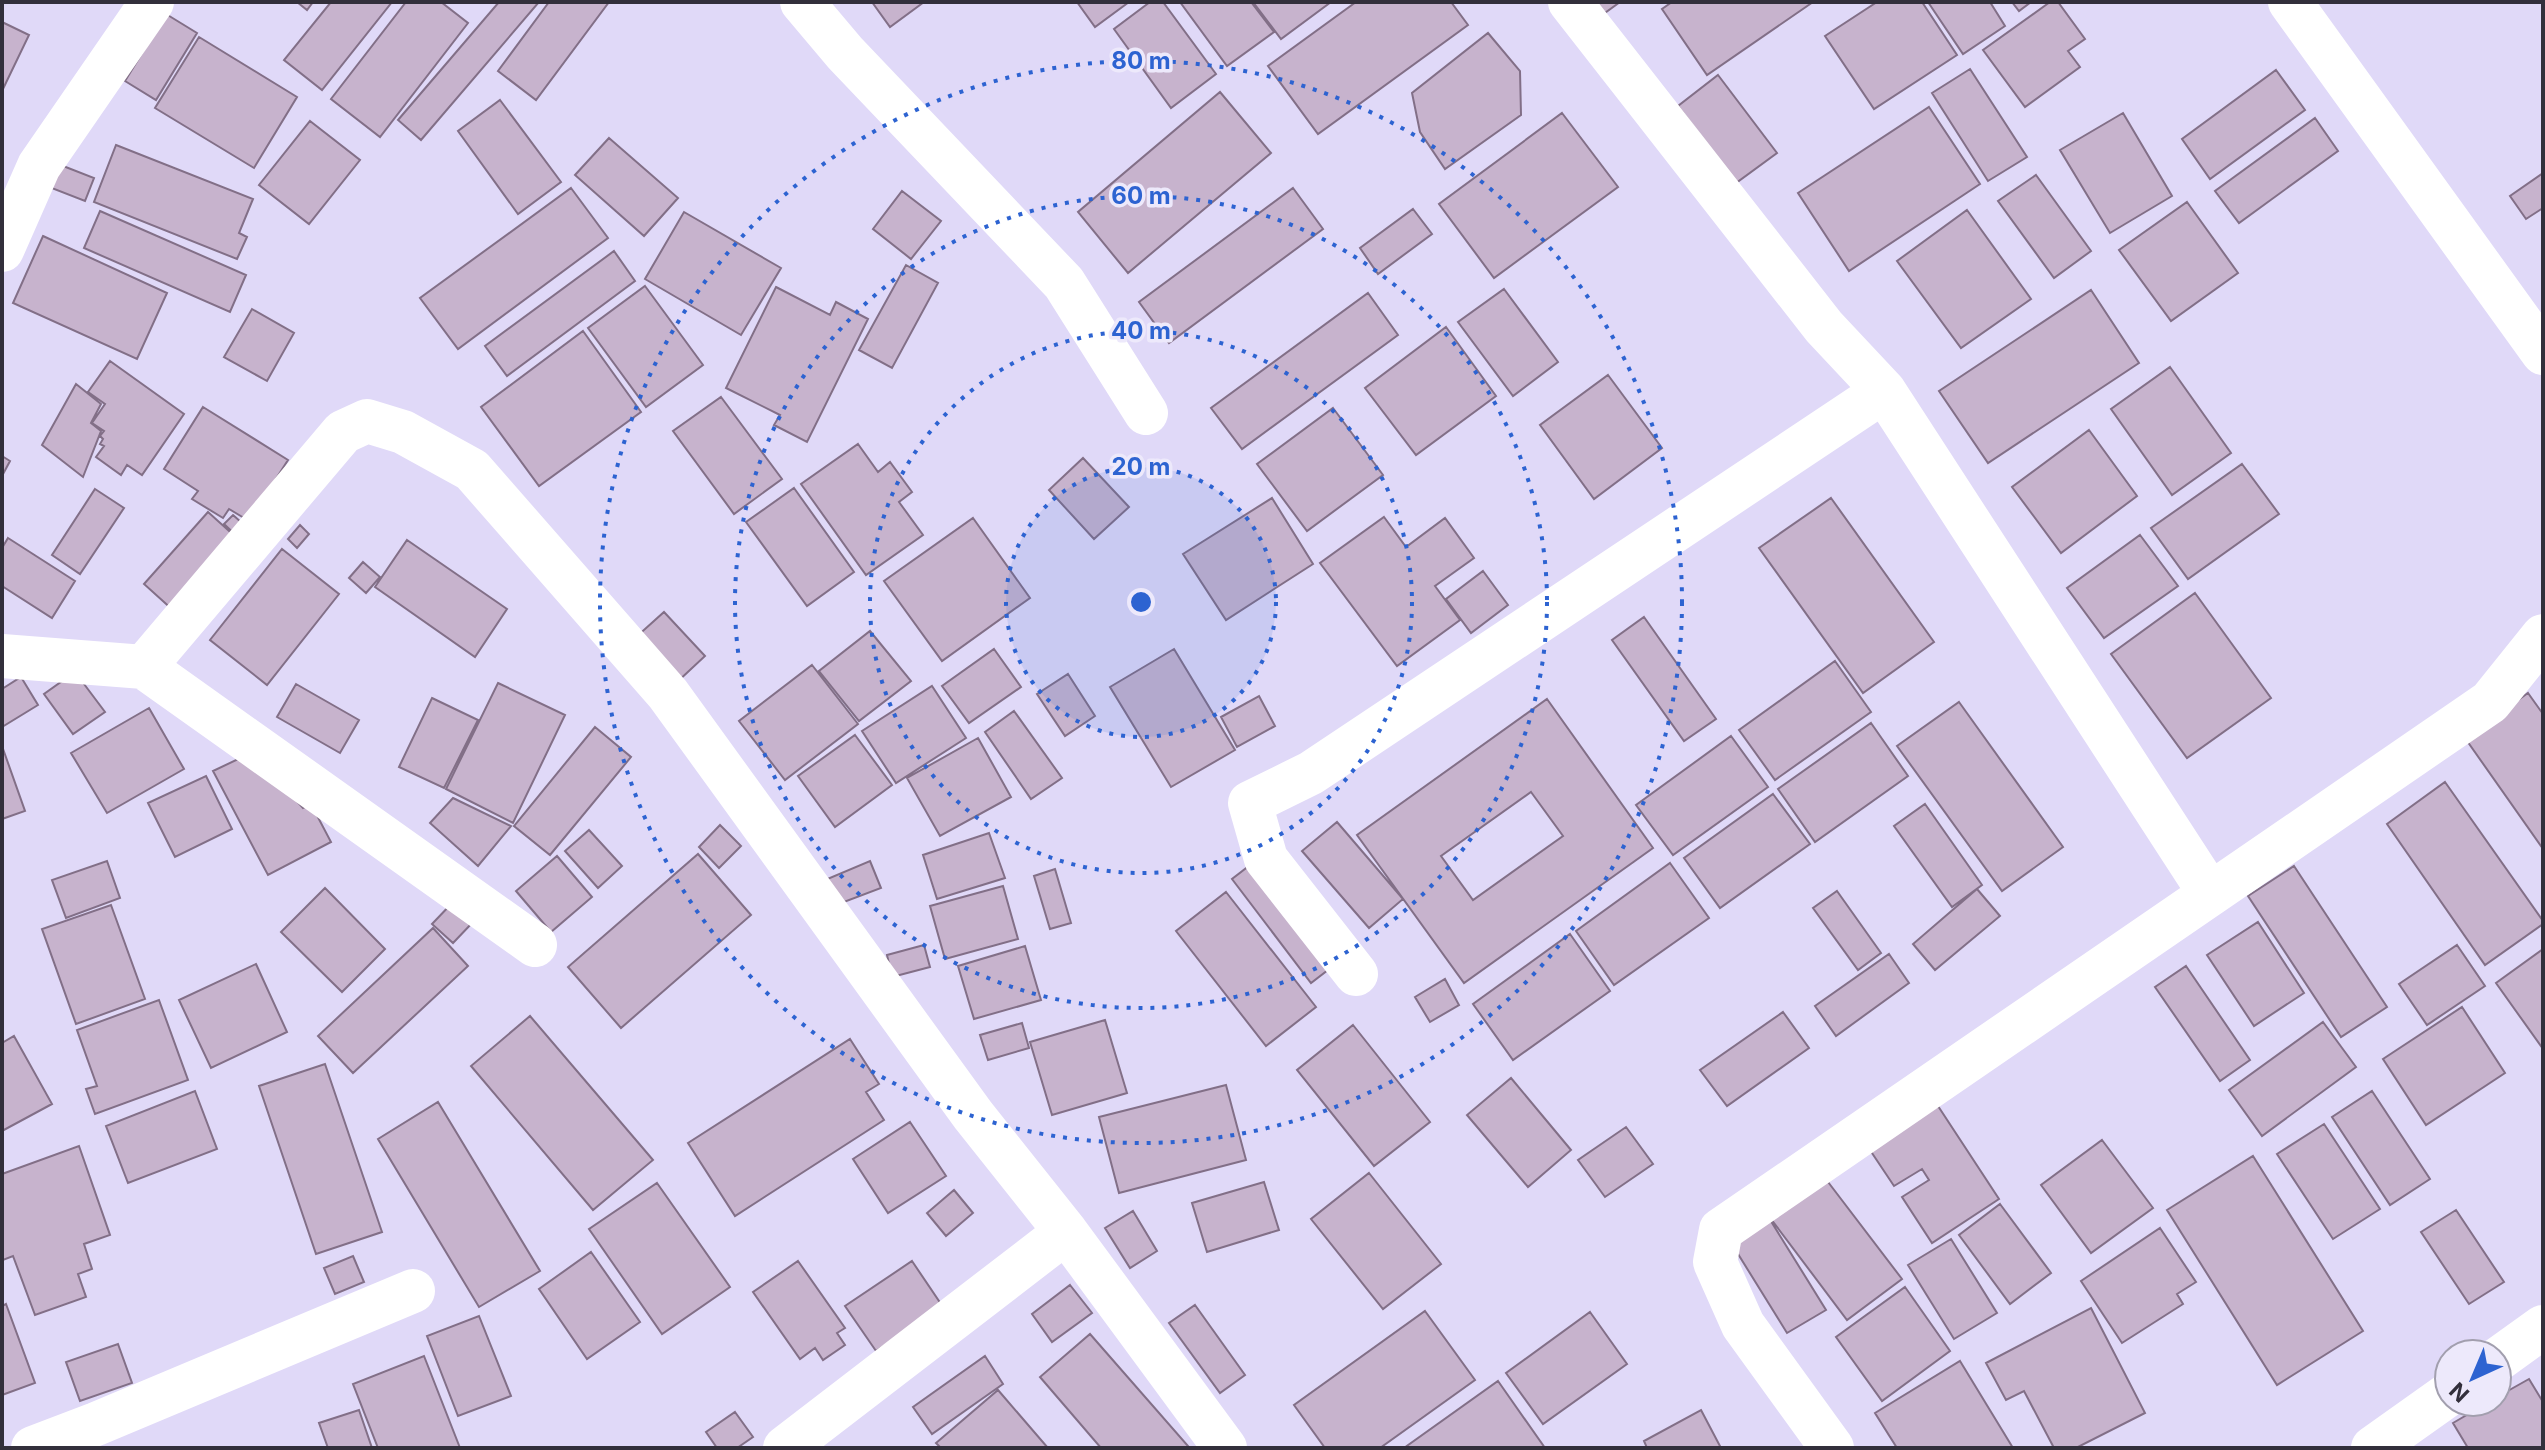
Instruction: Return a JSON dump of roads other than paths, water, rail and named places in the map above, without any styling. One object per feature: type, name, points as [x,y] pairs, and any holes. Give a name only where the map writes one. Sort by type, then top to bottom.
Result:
[{"type":"street","points":[[2,250],[39,166],[152,2]]},
{"type":"street","points":[[802,2],[845,53],[1064,283],[1146,413]]},
{"type":"street","points":[[1570,2],[1824,327],[1884,391],[2209,892]]},
{"type":"street","points":[[2290,2],[2543,353]]},
{"type":"street","points":[[1356,974],[1266,859],[1250,803],[1311,773],[1884,391]]},
{"type":"street","points":[[144,667],[343,432],[367,421],[391,428],[472,470],[668,694],[973,1115],[1066,1232],[1225,1448]]},
{"type":"street","points":[[1832,1448],[1743,1325],[1715,1262],[1721,1230],[2209,892],[2490,702],[2543,636]]},
{"type":"street","points":[[2,656],[144,667],[535,945]]},
{"type":"street","points":[[785,1448],[1066,1232]]},
{"type":"street","points":[[33,1448],[413,1291]]},
{"type":"street","points":[[2513,1349],[2543,1327]]},
{"type":"street","points":[[2373,1448],[2433,1405]]}]
